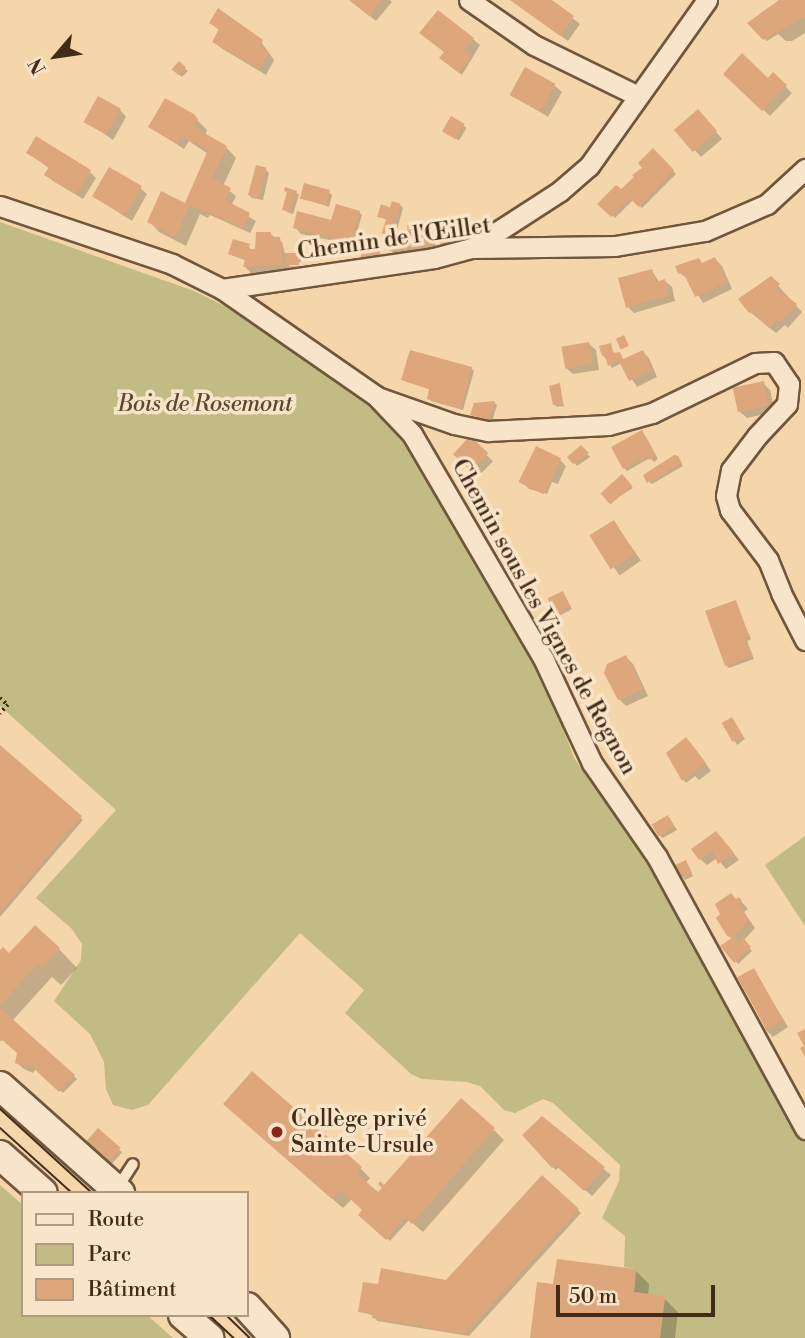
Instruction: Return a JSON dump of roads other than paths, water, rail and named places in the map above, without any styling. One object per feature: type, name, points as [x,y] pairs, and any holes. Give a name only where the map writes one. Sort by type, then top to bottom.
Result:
[{"type":"main road","points":[[0,1086],[115,1191]]},
{"type":"main road","points":[[0,1155],[41,1191]]},
{"type":"main road","points":[[248,1308],[275,1338]]},
{"type":"main road","points":[[185,1317],[209,1338]]},
{"type":"street","points":[[469,0],[534,45],[638,96]]},
{"type":"street","points":[[472,248],[560,191],[589,166],[707,0]]},
{"type":"street","name":"Chemin de l'Œillet","points":[[222,289],[434,258],[472,248],[615,246],[705,231],[767,204],[805,169]]},
{"type":"street","name":"Chemin sous les Vignes de Rognon","points":[[0,206],[172,264],[222,289],[376,396],[412,434],[544,660],[592,763],[657,857],[805,1129]]},
{"type":"street","points":[[376,396],[454,424],[488,431],[608,425],[652,413],[755,363],[774,362],[789,384],[787,404],[757,436],[731,471],[726,496],[730,510],[768,559],[780,593],[805,640]]},
{"type":"lane","points":[[117,1191],[132,1164]]},
{"type":"tram line","points":[[0,1109],[90,1191]]},
{"type":"tram line","points":[[0,1128],[70,1191]]},
{"type":"tram line","points":[[211,1317],[234,1338]]},
{"type":"tram line","points":[[228,1317],[250,1338]]},
{"type":"place","name":"Collège privé Sainte-Ursule","points":[[277,1132]]},
{"type":"park label","name":"Bois de Rosemont","points":[[205,404]]}]
